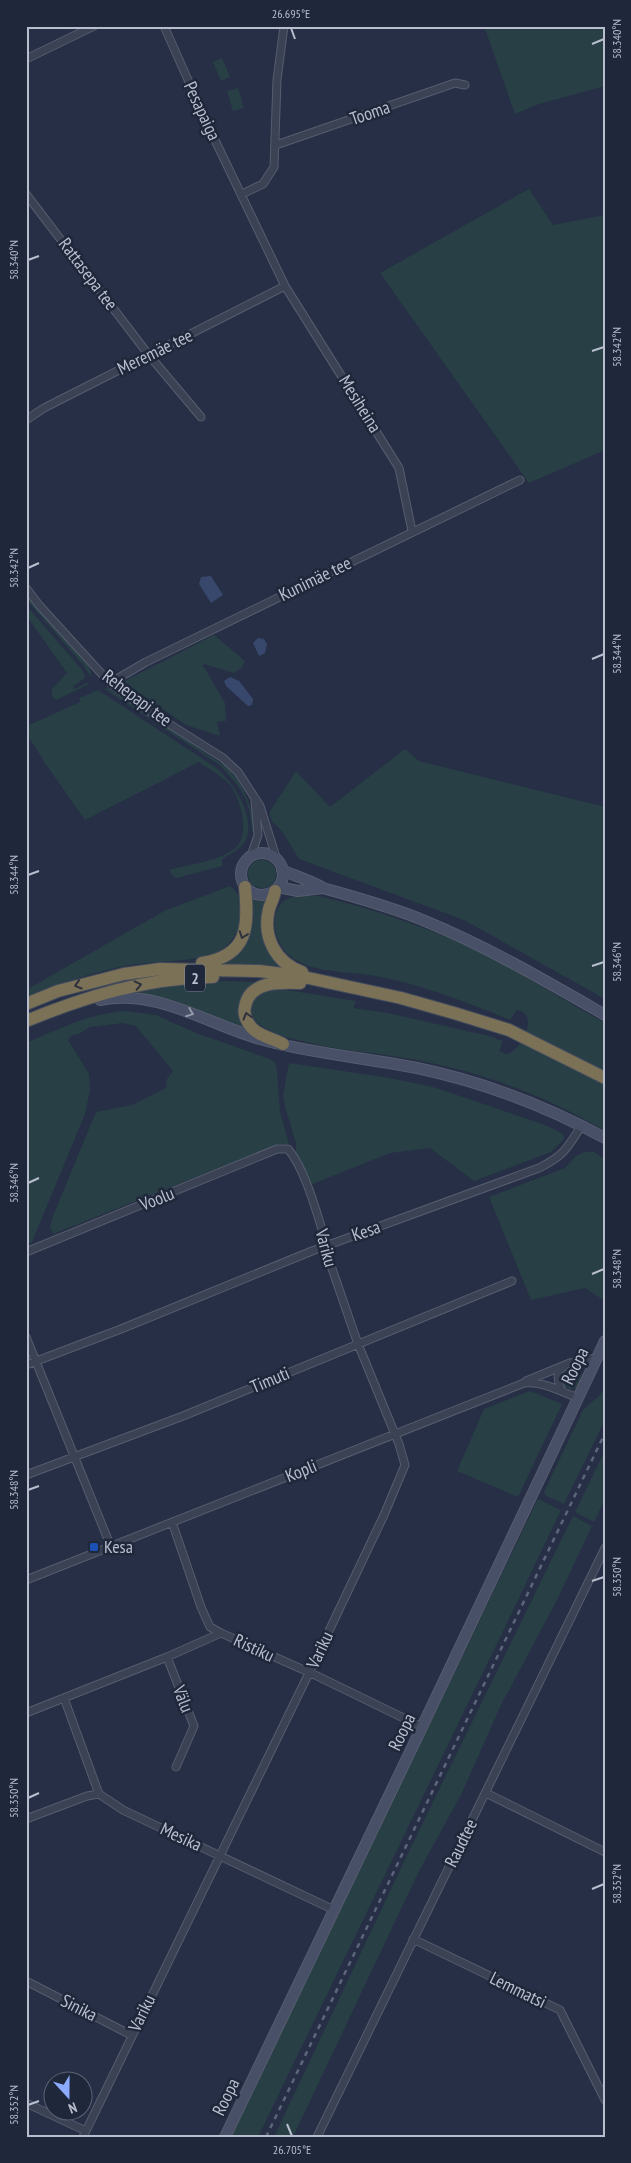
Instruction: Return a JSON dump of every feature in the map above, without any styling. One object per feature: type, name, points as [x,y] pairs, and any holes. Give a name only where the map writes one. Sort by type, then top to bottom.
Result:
[{"type":"highway","points":[[160,969],[216,961],[227,956],[239,945],[245,932],[248,915],[245,887]]},
{"type":"highway","points":[[277,889],[269,910],[268,924],[270,942],[276,954],[288,967],[337,985]]},
{"type":"highway","name":"2","points":[[26,1004],[90,982],[124,974],[160,969],[259,971],[298,976],[419,1003],[509,1030],[605,1078]]},
{"type":"highway","name":"2","points":[[26,1021],[103,992],[147,982],[204,977],[257,976],[337,985]]},
{"type":"highway","points":[[283,1044],[258,1033],[246,1020],[245,1006],[252,992],[266,985],[288,983],[337,985]]},
{"type":"street","points":[[26,59],[94,26]]},
{"type":"street","name":"Pesapaiga","points":[[164,26],[213,136],[286,286]]},
{"type":"street","points":[[242,194],[257,188],[269,177],[274,167],[277,80],[284,26]]},
{"type":"street","name":"Tooma","points":[[276,145],[455,83],[464,85]]},
{"type":"street","name":"Rattasepa tee","points":[[26,194],[148,354],[201,417]]},
{"type":"street","name":"Meremäe tee","points":[[26,420],[44,408],[148,354],[286,286]]},
{"type":"street","name":"Mesiheina","points":[[286,286],[399,468],[412,531]]},
{"type":"street","name":"Kunimäe tee","points":[[110,682],[146,662],[520,480]]},
{"type":"street","name":"Rehepapi tee","points":[[26,588],[39,605],[110,682],[148,710],[223,758],[238,772],[260,806],[277,860]]},
{"type":"street","name":"Rehepapi tee","points":[[251,856],[258,835],[254,798]]},
{"type":"street","points":[[277,889],[281,882],[282,870],[277,860],[265,854],[251,856],[244,863],[242,869],[242,882],[250,892],[263,896],[277,889],[298,891],[323,888]]},
{"type":"street","points":[[282,870],[320,885],[323,888],[373,902],[424,920],[518,965],[605,1015]]},
{"type":"street","points":[[57,1008],[107,999],[140,998],[173,1006],[246,1035],[283,1044],[416,1068],[489,1086],[582,1125],[605,1138]]},
{"type":"street","name":"Kesa","points":[[26,1365],[121,1329],[325,1246],[539,1168],[557,1159],[567,1150],[582,1125]]},
{"type":"street","name":"Voolu","points":[[26,1252],[277,1149],[288,1149]]},
{"type":"street","name":"Variku","points":[[85,2134],[131,2035],[309,1673],[384,1515],[405,1465],[396,1434],[358,1344],[325,1246],[326,1242],[302,1174],[295,1157],[288,1149]]},
{"type":"street","name":"Timuti","points":[[26,1475],[183,1416],[512,1281]]},
{"type":"street","points":[[26,1337],[111,1546]]},
{"type":"street","name":"Roopa","points":[[225,2137],[422,1728],[605,1341]]},
{"type":"street","points":[[524,1383],[529,1378],[570,1363],[597,1358]]},
{"type":"street","points":[[563,1392],[559,1385],[559,1370],[570,1363]]},
{"type":"street","name":"Kopli","points":[[26,1580],[524,1383],[540,1383],[578,1398]]},
{"type":"street","points":[[172,1522],[201,1607],[210,1627],[221,1633]]},
{"type":"street","name":"Raudtee","points":[[317,2137],[605,1548]]},
{"type":"street","name":"Ristiku","points":[[26,1713],[167,1657],[221,1633],[422,1728]]},
{"type":"street","name":"Välu","points":[[167,1657],[194,1726],[176,1767]]},
{"type":"street","points":[[26,1819],[87,1796],[99,1794],[64,1698]]},
{"type":"street","points":[[486,1793],[605,1852]]},
{"type":"street","name":"Mesika","points":[[99,1794],[123,1810],[334,1910]]},
{"type":"street","name":"Lemmatsi","points":[[413,1939],[560,2010],[605,2100]]},
{"type":"street","name":"Sinika","points":[[26,1981],[131,2035]]},
{"type":"street","points":[[26,2103],[85,2134]]},
{"type":"shaded area","points":[[484,26],[605,26],[605,86],[539,104],[515,114]]},
{"type":"shaded area","points":[[222,58],[230,77],[221,81],[213,62]]},
{"type":"shaded area","points":[[238,88],[244,108],[233,111],[227,91]]},
{"type":"shaded area","points":[[529,189],[553,225],[605,215],[605,450],[529,483],[380,273]]},
{"type":"shaded area","points":[[26,595],[88,665],[91,677],[84,666],[26,599]]},
{"type":"shaded area","points":[[26,605],[84,672],[85,678],[73,686],[74,689],[89,682],[87,685],[56,700],[52,696],[52,689],[67,673],[26,615]]},
{"type":"shaded area","points":[[214,635],[245,661],[242,668],[234,673],[204,664],[202,667],[204,667],[225,703],[226,721],[217,722],[220,736],[186,725],[123,682]]},
{"type":"shaded area","points":[[103,688],[110,689],[228,768],[239,782],[247,797],[255,832],[252,831],[246,800],[238,786],[221,766]]},
{"type":"shaded area","points":[[98,690],[215,767],[236,791],[246,813],[248,834],[242,846],[222,860],[222,866],[177,878],[169,870],[219,857],[234,849],[242,836],[243,818],[234,791],[223,779],[199,762],[85,820],[26,733],[26,722],[29,725],[80,702],[80,698]]},
{"type":"shaded area","points":[[405,749],[419,761],[605,807],[605,999],[464,920],[299,859],[282,831],[272,821],[269,813],[296,771],[330,807]]},
{"type":"shaded area","points":[[262,860],[272,864],[276,874],[272,884],[262,888],[252,884],[248,874],[252,864]]},
{"type":"shaded area","points":[[230,886],[237,893],[241,901],[241,920],[233,938],[220,951],[202,957],[116,968],[77,978],[26,996],[26,990],[164,911]]},
{"type":"shaded area","points":[[319,896],[362,907],[445,936],[515,971],[605,1023],[605,1131],[559,1106],[511,1086],[461,1070],[411,1059],[315,1044],[280,1035],[266,1029],[251,1013],[253,999],[266,992],[281,989],[356,1001],[353,1008],[388,1013],[489,1036],[503,1041],[499,1051],[506,1054],[512,1052],[523,1040],[528,1025],[527,1018],[524,1013],[517,1010],[510,1020],[410,984],[376,976],[323,970],[303,964],[288,955],[276,935],[276,912],[283,901],[292,897]]},
{"type":"shaded area","points":[[253,899],[266,901],[262,920],[263,937],[270,953],[281,968],[225,963],[247,943],[253,918]]},
{"type":"shaded area","points":[[225,981],[255,982],[242,996],[240,1001],[244,1030],[175,1001],[136,992],[144,989]]},
{"type":"shaded area","points":[[126,1011],[156,1015],[196,1033],[270,1059],[276,1064],[280,1112],[289,1144],[279,1144],[53,1234],[50,1227],[53,1216],[96,1112],[132,1105],[166,1088],[167,1079],[173,1071],[136,1026],[123,1023],[90,1027],[79,1034],[72,1035],[68,1040],[89,1074],[90,1090],[85,1114],[32,1242],[26,1245],[26,1043],[87,1018]]},
{"type":"shaded area","points":[[289,1063],[390,1078],[433,1087],[548,1126],[563,1134],[564,1139],[551,1152],[474,1181],[430,1148],[390,1153],[310,1185],[296,1153],[296,1143],[283,1095]]},
{"type":"shaded area","points":[[584,1152],[594,1152],[605,1159],[605,1301],[585,1288],[531,1300],[489,1197],[565,1168],[576,1156]]},
{"type":"shaded area","points":[[572,1370],[582,1374],[577,1388],[570,1389],[565,1386],[562,1377],[565,1372]]},
{"type":"shaded area","points":[[605,1387],[605,1420],[564,1504],[546,1496],[544,1492],[583,1410],[600,1395]]},
{"type":"shaded area","points":[[530,1391],[562,1404],[518,1497],[457,1471],[484,1409]]},
{"type":"shaded area","points":[[605,1450],[605,1499],[594,1522],[575,1512]]},
{"type":"shaded area","points":[[538,1499],[561,1510],[520,1596],[258,2137],[231,2137]]},
{"type":"shaded area","points":[[573,1516],[592,1526],[556,1602],[501,1705],[461,1795],[419,1871],[293,2137],[274,2137],[408,1853]]},
{"type":"water","points":[[211,576],[223,595],[211,603],[199,584],[201,577]]},
{"type":"water","points":[[258,638],[264,639],[267,644],[265,653],[259,656],[253,643]]},
{"type":"water","points":[[230,677],[239,681],[253,699],[252,705],[248,706],[226,686],[224,681]]},
{"type":"railway","points":[[266,2137],[605,1433]]},
{"type":"place","name":"Kesa","points":[[94,1547]]}]
